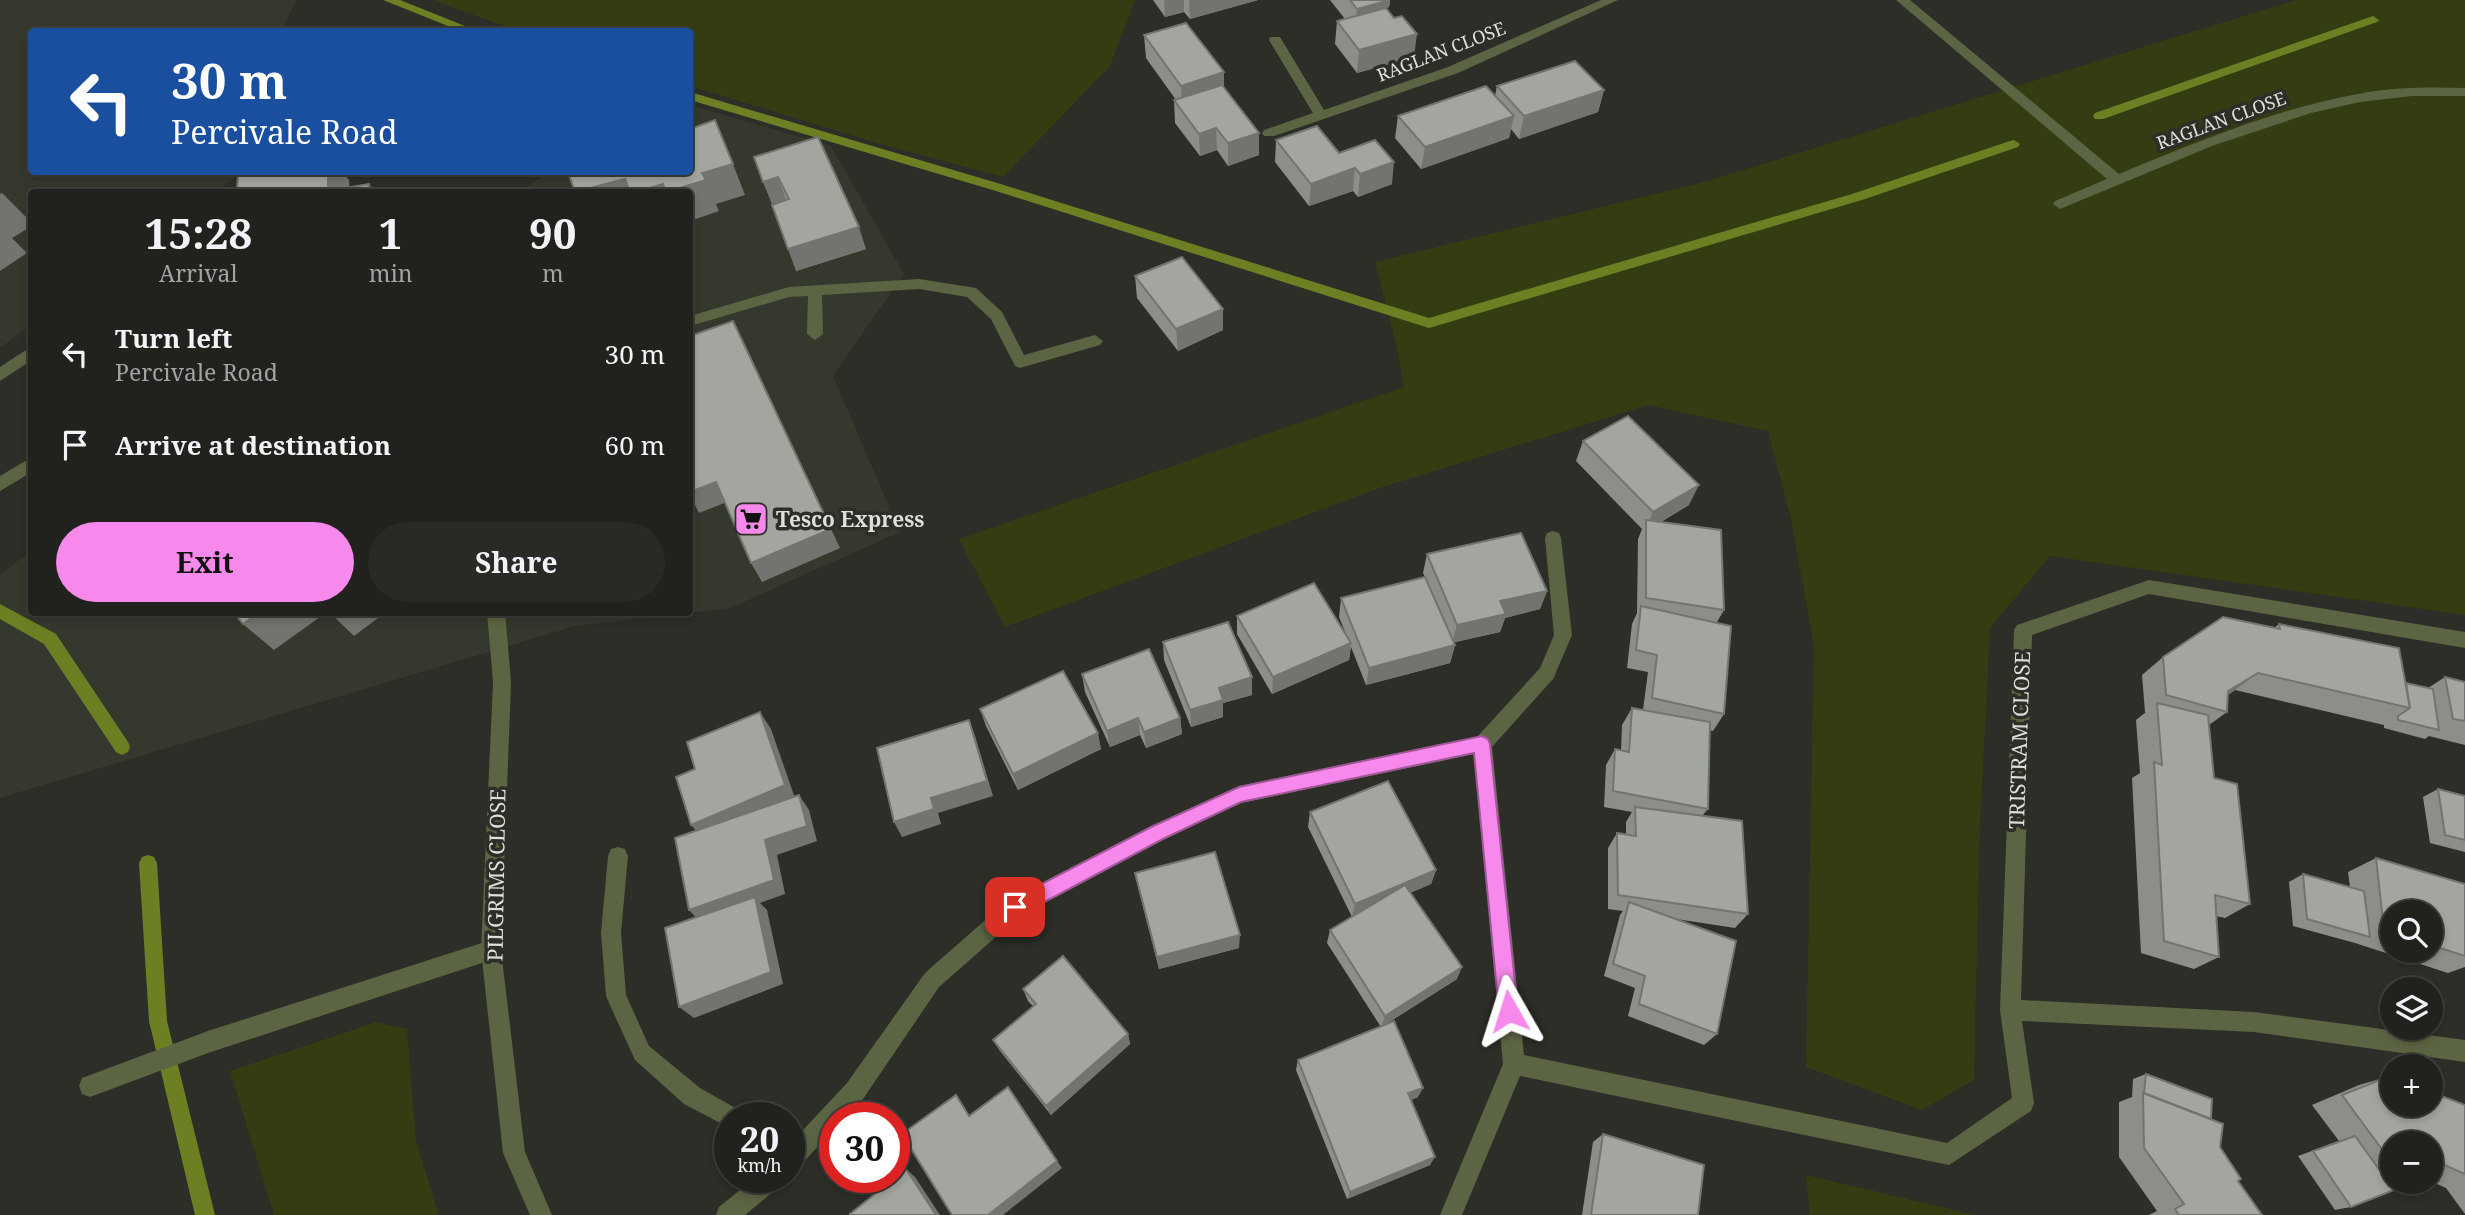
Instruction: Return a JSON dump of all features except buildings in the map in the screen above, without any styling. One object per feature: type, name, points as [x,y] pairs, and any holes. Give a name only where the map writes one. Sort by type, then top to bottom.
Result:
[{"type":"street","name":"RAGLAN CLOSE","points":[[1269,133],[1453,70],[1612,0]]},
{"type":"street","points":[[1902,0],[2118,181]]},
{"type":"street","points":[[1275,40],[1321,116]]},
{"type":"street","name":"RAGLAN CLOSE","points":[[2060,204],[2223,136],[2278,117],[2375,95],[2465,92]]},
{"type":"street","points":[[693,320],[789,292],[919,284],[971,292],[997,316],[1020,362],[1095,341]]},
{"type":"street","points":[[814,292],[815,334]]},
{"type":"street","points":[[0,375],[28,355]]},
{"type":"street","points":[[0,484],[28,466]]},
{"type":"street","points":[[805,1139],[855,1091],[932,980],[1015,907],[1157,833],[1239,795],[1482,744],[1547,673],[1563,635],[1553,538]]},
{"type":"street","name":"TRISTRAM CLOSE","points":[[1514,1064],[1949,1154],[2022,1102],[2010,1010],[2023,630],[2149,587],[2465,640]]},
{"type":"street","name":"PILGRIMS CLOSE","points":[[496,616],[502,682],[491,950],[514,1153],[541,1215]]},
{"type":"street","points":[[1451,1215],[1514,1064],[1482,744]]},
{"type":"street","points":[[618,856],[611,933],[617,996],[642,1053],[692,1096],[714,1108]]},
{"type":"street","points":[[90,1086],[208,1042],[491,950]]},
{"type":"street","points":[[2010,1010],[2254,1022],[2465,1051]]},
{"type":"street","points":[[727,1215],[754,1193]]},
{"type":"shaded area","points":[[0,0],[297,0],[283,28],[28,28],[28,175],[239,175],[218,189],[28,189],[28,327],[0,348]]},
{"type":"shaded area","points":[[693,106],[831,146],[904,274],[833,376],[900,532],[730,608],[693,612],[693,189],[524,189],[544,175],[693,175]]},
{"type":"shaded area","points":[[28,553],[28,616],[661,616],[575,626],[0,798],[0,575]]},
{"type":"green space","points":[[433,0],[1135,0],[1110,66],[1003,177],[880,144],[693,87],[693,28],[510,28]]},
{"type":"green space","points":[[2296,0],[2465,0],[2465,615],[2050,556],[1990,628],[1979,847],[1974,1080],[1922,1110],[1806,1067],[1814,646],[1791,519],[1768,431],[1648,405],[1380,488],[1005,627],[959,539],[1404,387],[1375,262],[1704,182]]},
{"type":"green space","points":[[376,1022],[407,1029],[416,1142],[439,1215],[274,1215],[230,1071]]},
{"type":"green space","points":[[1806,1175],[1975,1215],[1810,1215]]},
{"type":"waterway","points":[[389,0],[464,28]]},
{"type":"waterway","points":[[2099,116],[2373,20]]},
{"type":"waterway","points":[[693,97],[1000,188],[1429,323],[1857,197],[2014,144]]},
{"type":"waterway","points":[[0,611],[50,639],[122,747]]},
{"type":"waterway","points":[[148,863],[158,1021],[205,1215]]},
{"type":"place","name":"Tesco Express","points":[[751,519]]},
{"type":"route","points":[[1015,907],[1157,833],[1239,795],[1482,744],[1509,1011]]}]
